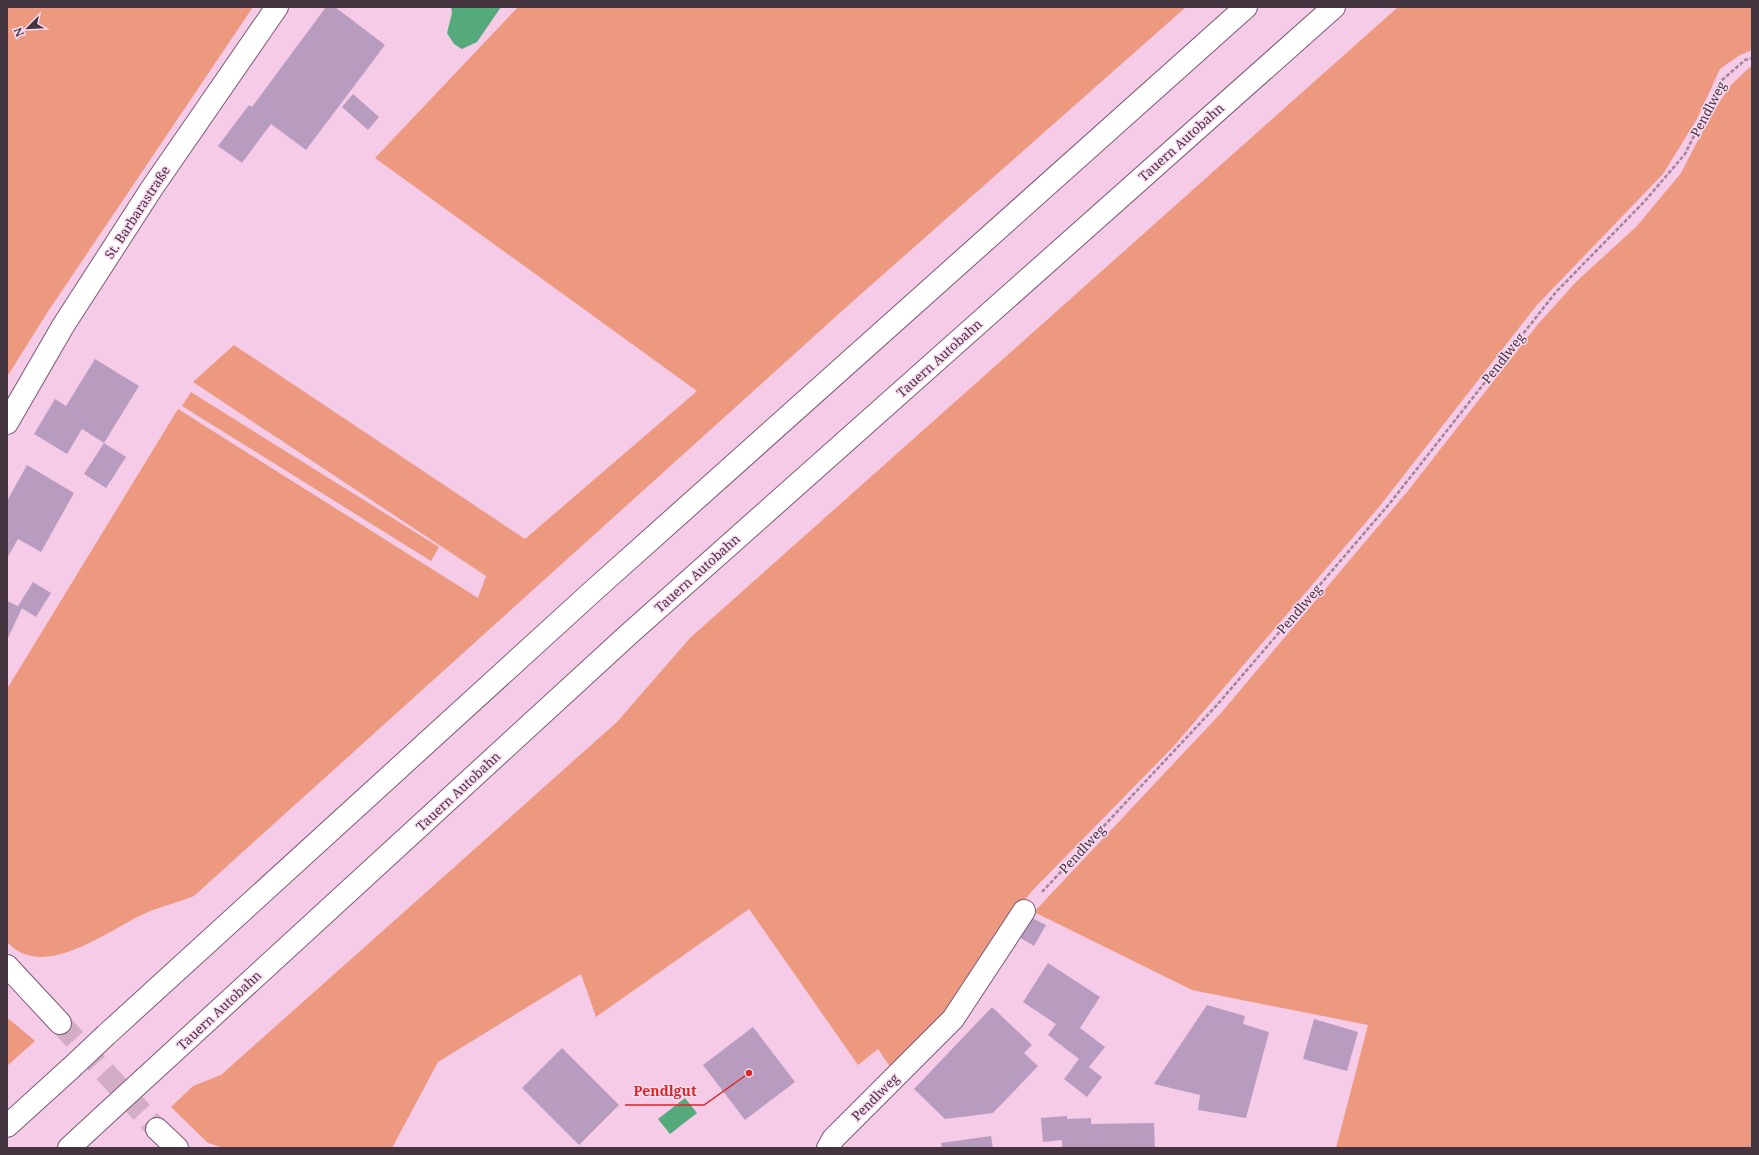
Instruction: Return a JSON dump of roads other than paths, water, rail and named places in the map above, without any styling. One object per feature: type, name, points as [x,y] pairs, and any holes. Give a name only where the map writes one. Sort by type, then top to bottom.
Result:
[{"type":"main road","name":"St. Barbarastraße","points":[[7,423],[64,326],[152,188],[276,7]]},
{"type":"main road","points":[[7,1126],[594,591],[1246,7]]},
{"type":"main road","name":"Tauern Autobahn","points":[[69,1148],[629,634],[1334,7]]},
{"type":"main road","name":"Pendlweg","points":[[828,1148],[833,1139],[953,1019],[1024,912]]},
{"type":"main road","points":[[10,977],[60,1023]]},
{"type":"main road","points":[[157,1129],[177,1148]]},
{"type":"tunnel","points":[[60,1023],[157,1129]]},
{"type":"place","name":"Pendlgut","points":[[749,1073]]}]
